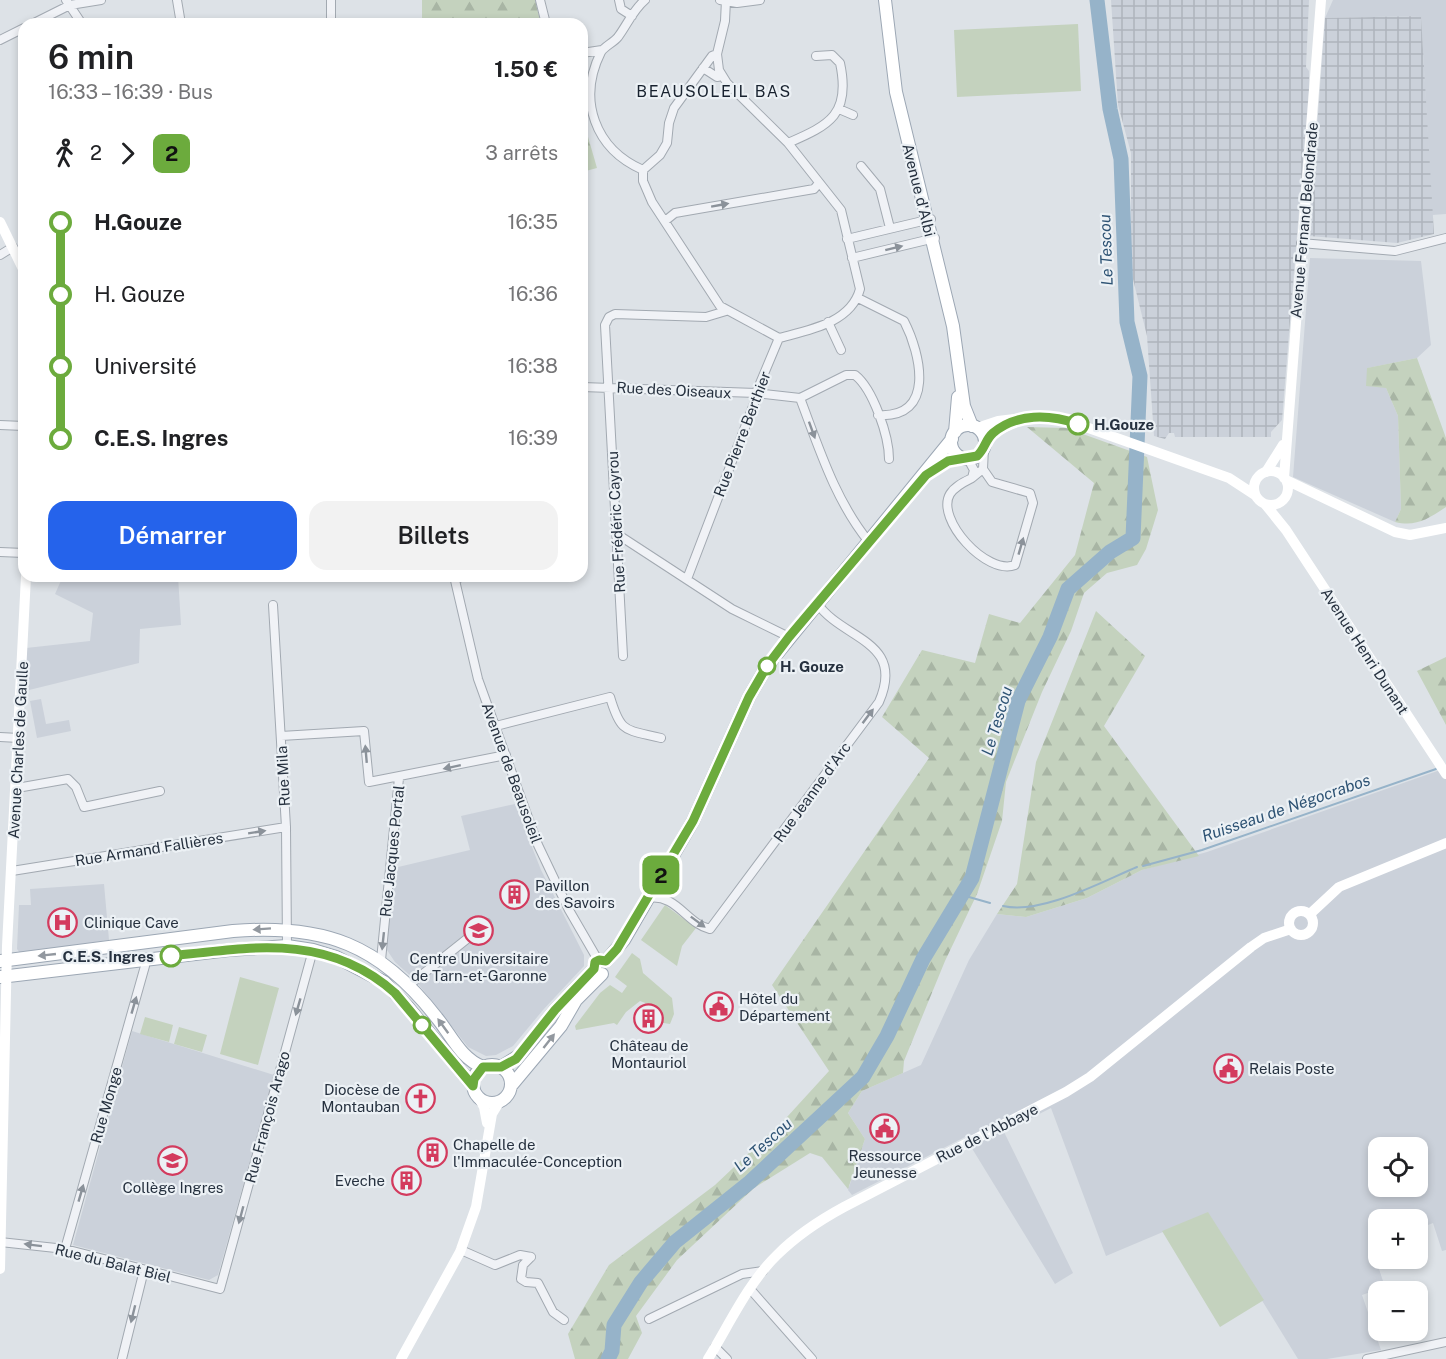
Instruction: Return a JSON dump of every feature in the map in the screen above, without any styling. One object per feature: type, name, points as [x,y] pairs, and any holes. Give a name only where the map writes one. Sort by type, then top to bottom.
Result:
[{"type":"main road","name":"Avenue d'Albi","points":[[885,0],[896,93],[934,238],[953,326],[966,414],[974,427]]},
{"type":"main road","name":"Avenue Fernand Belondrade","points":[[1285,479],[1286,440],[1321,0]]},
{"type":"main road","points":[[0,222],[18,258]]},
{"type":"main road","name":"Avenue d'Albi","points":[[953,436],[960,378]]},
{"type":"main road","points":[[926,475],[948,461],[977,456],[999,429],[1030,417]]},
{"type":"main road","points":[[3,961],[233,931],[289,929],[339,941],[381,960],[409,985],[464,1055],[483,1067],[501,1067],[520,1055],[555,1010],[624,940],[693,821],[749,697],[789,637],[926,475],[953,436],[963,427],[974,427],[998,420],[1030,417],[1057,418],[1229,478],[1265,504],[1273,505],[1284,499],[1313,494]]},
{"type":"main road","points":[[974,427],[983,434],[984,446]]},
{"type":"main road","points":[[953,436],[953,449],[965,458]]},
{"type":"main road","name":"Avenue Fernand Belondrade","points":[[1262,473],[1279,455],[1286,440]]},
{"type":"main road","points":[[1229,478],[1276,472],[1313,494],[1395,532],[1410,535],[1446,528]]},
{"type":"main road","points":[[1255,495],[1253,488],[1262,473]]},
{"type":"main road","points":[[1284,499],[1287,493],[1285,479]]},
{"type":"main road","name":"Avenue Henri Dunant","points":[[1284,499],[1286,530]]},
{"type":"main road","name":"Avenue Henri Dunant","points":[[1265,504],[1286,530],[1445,772]]},
{"type":"main road","name":"Avenue Charles de Gaulle","points":[[0,1269],[5,904],[12,871],[26,582]]},
{"type":"main road","points":[[1310,914],[1340,887],[1446,843]]},
{"type":"main road","points":[[1303,911],[1310,914],[1313,924],[1308,933],[1298,934],[1291,928],[1289,922],[1293,913],[1303,911]]},
{"type":"main road","name":"Rue de l'Abbaye","points":[[708,1359],[763,1271],[792,1241],[836,1212],[1090,1077],[1251,947],[1264,938],[1291,928]]},
{"type":"main road","points":[[4,977],[229,950],[287,946],[313,950],[336,957],[384,982],[407,1005],[475,1091],[485,1101],[500,1101]]},
{"type":"main road","points":[[401,1359],[461,1250],[476,1207],[492,1114],[511,1086],[561,1026],[600,966]]},
{"type":"main road","points":[[483,1067],[474,1079],[475,1091],[487,1117],[483,1162]]},
{"type":"main road","points":[[501,1067],[508,1075],[511,1086]]},
{"type":"street","points":[[42,18],[68,3],[101,0]]},
{"type":"street","points":[[177,0],[180,18]]},
{"type":"street","points":[[331,0],[331,18]]},
{"type":"street","points":[[540,0],[544,18]]},
{"type":"street","points":[[619,0],[621,9],[632,16]]},
{"type":"street","points":[[588,52],[602,50],[616,39],[645,0]]},
{"type":"street","points":[[717,54],[712,56],[670,116],[670,133],[664,149],[643,170],[643,180],[652,202],[726,311],[779,338],[828,322],[850,310],[858,298],[860,289],[841,210],[788,143],[722,76],[717,54],[725,21],[724,1],[760,0]]},
{"type":"street","points":[[68,3],[78,18]]},
{"type":"street","points":[[0,40],[18,31]]},
{"type":"street","points":[[602,50],[592,75],[589,94],[592,113],[607,143],[619,158],[643,170]]},
{"type":"street","points":[[788,143],[825,126],[839,109],[840,63],[832,55],[816,56]]},
{"type":"street","points":[[703,68],[717,77],[722,76]]},
{"type":"street","points":[[839,109],[853,115]]},
{"type":"street","points":[[861,166],[880,189],[890,228]]},
{"type":"street","points":[[665,221],[675,213],[814,189],[819,183]]},
{"type":"street","points":[[847,239],[930,220]]},
{"type":"street","points":[[852,258],[934,238]]},
{"type":"street","points":[[1301,243],[1395,251],[1446,238]]},
{"type":"street","points":[[0,255],[13,247]]},
{"type":"street","points":[[858,298],[903,321],[920,365],[919,383],[911,405],[905,412],[892,416],[878,415]]},
{"type":"street","name":"Rue Frédéric Cayrou","points":[[623,656],[605,325],[609,317],[615,314],[706,317],[726,311]]},
{"type":"street","points":[[828,322],[841,350]]},
{"type":"street","name":"Rue Pierre Berthier","points":[[687,579],[755,401],[756,393],[779,338]]},
{"type":"street","points":[[869,542],[848,515],[823,459],[800,398],[846,375],[855,375],[862,381],[878,415],[889,444],[889,459]]},
{"type":"street","name":"Rue des Oiseaux","points":[[588,387],[756,393],[800,398]]},
{"type":"street","points":[[0,425],[18,426]]},
{"type":"street","points":[[983,469],[951,492],[947,508],[952,520],[979,557],[1005,567],[1015,565],[1033,503],[1030,493],[988,480],[983,469],[984,446]]},
{"type":"street","points":[[965,458],[974,470],[972,478]]},
{"type":"street","points":[[616,534],[732,609],[789,637]]},
{"type":"street","points":[[0,552],[18,553]]},
{"type":"street","name":"Avenue de Beausoleil","points":[[455,582],[478,679],[546,862],[568,910],[600,966]]},
{"type":"street","name":"Rue Jeanne d'Arc","points":[[648,898],[659,897],[670,901],[710,929],[879,702],[885,671],[877,652],[861,636],[824,612],[817,603]]},
{"type":"street","name":"Rue Mila","points":[[273,605],[286,827],[289,929],[287,946]]},
{"type":"street","points":[[496,726],[610,697],[617,721],[624,729],[661,738]]},
{"type":"street","points":[[280,736],[364,730],[369,782],[399,778]]},
{"type":"street","points":[[0,736],[19,738]]},
{"type":"street","name":"Rue Jacques Portal","points":[[381,960],[399,778],[506,755]]},
{"type":"street","points":[[17,788],[68,778],[76,787],[84,807],[160,790]]},
{"type":"street","name":"Rue Armand Fallières","points":[[12,871],[286,827]]},
{"type":"street","points":[[409,985],[487,923]]},
{"type":"street","name":"Rue François Arago","points":[[224,1284],[313,950]]},
{"type":"street","name":"Rue Monge","points":[[65,1249],[145,966],[144,960]]},
{"type":"street","name":"Rue du Balat Biel","points":[[0,1242],[65,1249],[220,1288],[224,1284]]},
{"type":"street","points":[[461,1250],[495,1265],[520,1256],[531,1257],[523,1265],[521,1278],[526,1282],[538,1283],[553,1312],[564,1320]]},
{"type":"street","points":[[122,1359],[144,1270]]},
{"type":"street","points":[[649,1319],[742,1275],[763,1271]]},
{"type":"street","points":[[751,1290],[812,1359]]},
{"type":"street","points":[[1367,1359],[1446,1342]]},
{"type":"street","points":[[716,1347],[727,1359]]},
{"type":"shaded area","points":[[1111,0],[1309,0],[1306,67],[1309,71],[1309,88],[1282,420],[1271,432],[1271,437],[1175,437],[1174,433],[1169,433],[1165,439],[1154,436],[1147,336],[1131,271],[1131,153],[1118,105]]},
{"type":"shaded area","points":[[1333,0],[1446,0],[1446,214],[1432,215],[1421,16],[1325,18]]},
{"type":"shaded area","points":[[1421,16],[1434,234],[1397,243],[1309,236],[1325,18]]},
{"type":"shaded area","points":[[1310,258],[1421,261],[1431,345],[1417,358],[1368,368],[1386,388],[1398,416],[1401,509],[1395,522],[1293,477]]},
{"type":"shaded area","points":[[60,582],[178,582],[181,625],[140,629],[139,663],[25,691],[26,648],[90,641],[93,613],[55,594]]},
{"type":"shaded area","points":[[41,699],[46,724],[69,720],[71,731],[37,738],[30,701]]},
{"type":"shaded area","points":[[1446,768],[1446,1250],[1442,1251],[1433,1223],[1428,1225],[1428,1209],[1368,1209],[1368,1269],[1379,1269],[1383,1281],[1368,1281],[1368,1293],[1362,1295],[1368,1312],[1368,1341],[1378,1341],[1381,1350],[1327,1359],[1298,1359],[1208,1213],[1106,1256],[1051,1108],[1004,1132],[1073,1273],[1055,1284],[965,1137],[852,1195],[848,1190],[865,1139],[848,1113],[862,1091],[921,1065],[969,960],[997,914],[1026,917],[1087,898],[1142,870],[1207,852]]},
{"type":"shaded area","name":"Centre Universitaire de Tarn-et-Garonne","points":[[515,804],[541,870],[584,955],[584,966],[513,1046],[496,1055],[486,1056],[468,1047],[415,980],[395,962],[385,947],[394,868],[470,850],[461,816]]},
{"type":"shaded area","name":"Clinique Cave","points":[[104,884],[109,940],[20,953],[17,949],[19,905],[31,905],[30,889]]},
{"type":"shaded area","name":"Collège Ingres","points":[[132,1031],[274,1075],[218,1275],[209,1280],[73,1245]]},
{"type":"green space","points":[[422,0],[535,0],[540,18],[422,18]]},
{"type":"green space","points":[[1078,24],[1081,91],[957,97],[954,30]]},
{"type":"green space","points":[[588,137],[597,168],[588,170]]},
{"type":"green space","points":[[1417,358],[1446,438],[1446,507],[1422,521],[1402,523],[1395,522],[1401,509],[1398,416],[1386,388],[1366,386],[1367,368]]},
{"type":"green space","points":[[1027,427],[1066,428],[1147,457],[1158,510],[1146,549],[1137,565],[1107,573],[1084,593],[1071,631],[1042,692],[1006,782],[1002,821],[977,894],[945,961],[904,1061],[903,1073],[862,1091],[848,1113],[865,1139],[848,1189],[822,1157],[810,1153],[754,1188],[677,1260],[636,1316],[642,1333],[628,1359],[575,1359],[568,1334],[609,1265],[715,1185],[787,1117],[829,1071],[772,985],[929,758],[882,717],[922,650],[975,663],[989,614],[1020,623],[1075,555],[1094,483]]},
{"type":"green space","points":[[1096,611],[1145,656],[1104,726],[1199,856],[1142,870],[1087,898],[1026,917],[997,914],[1017,884],[1036,762]]},
{"type":"green space","points":[[1446,657],[1446,725],[1417,671]]},
{"type":"green space","points":[[665,905],[696,928],[682,946],[677,966],[641,940]]},
{"type":"green space","points":[[632,953],[640,959],[643,973],[672,998],[674,1014],[670,1024],[657,1022],[661,1016],[654,1010],[656,1007],[640,1001],[626,1012],[617,1025],[614,1023],[576,1030],[575,1026],[600,993],[610,985],[622,993],[627,986],[615,977]]},
{"type":"green space","points":[[240,977],[279,988],[258,1065],[220,1054]]},
{"type":"green space","points":[[145,1017],[173,1025],[169,1042],[140,1034]]},
{"type":"green space","points":[[179,1027],[207,1035],[202,1052],[174,1044]]},
{"type":"green space","points":[[1208,1212],[1264,1300],[1220,1327],[1162,1231]]},
{"type":"waterway","name":"Le Tescou","points":[[608,1359],[612,1351],[614,1325],[641,1282],[675,1242],[750,1182],[863,1077],[887,1036],[923,959],[972,878],[1018,701],[1050,637],[1068,589],[1110,552],[1133,538],[1140,376],[1127,322],[1121,159],[1110,109],[1097,0]]},
{"type":"waterway","name":"Ruisseau de Négocrabos","points":[[1143,866],[1202,850],[1436,769]]},
{"type":"waterway","name":"Ruisseau de Négocrabos","points":[[1003,906],[1018,908],[1053,902],[1137,867]]},
{"type":"waterway","name":"Ruisseau de Négocrabos","points":[[962,895],[990,903]]},
{"type":"bus line","name":"2","points":[[171,956],[287,946],[336,957],[384,982],[407,1005],[441,1050],[463,1072],[473,1086],[477,1072],[483,1067],[495,1065],[501,1067],[516,1059],[555,1010],[594,969],[595,962],[611,958],[624,940],[693,821],[749,697],[767,666],[926,475],[953,459],[968,459],[977,456],[994,432],[1030,417],[1044,416],[1078,424]]},
{"type":"place","name":"H.Gouze","points":[[1078,424]]},
{"type":"place","name":"H. Gouze","points":[[767,666]]},
{"type":"place","name":"Pavillon des Savoirs","points":[[514,894]]},
{"type":"place","name":"Clinique Cave","points":[[63,922]]},
{"type":"place","name":"Centre Universitaire de Tarn-et-Garonne","points":[[479,931]]},
{"type":"place","name":"C.E.S. Ingres","points":[[171,956]]},
{"type":"place","name":"Hôtel du Département","points":[[718,1007]]},
{"type":"place","name":"Château de Montauriol","points":[[649,1018]]},
{"type":"place","name":"Relais Poste","points":[[1228,1068]]},
{"type":"place","name":"Diocèse de Montauban","points":[[421,1098]]},
{"type":"place","name":"Ressource Jeunesse","points":[[885,1128]]},
{"type":"place","name":"Chapelle de l'Immaculée-Conception","points":[[432,1153]]},
{"type":"place","name":"Collège Ingres","points":[[173,1160]]},
{"type":"place","name":"Eveche","points":[[406,1180]]},
{"type":"district","name":"BEAUSOLEIL BAS","points":[[714,91]]}]
